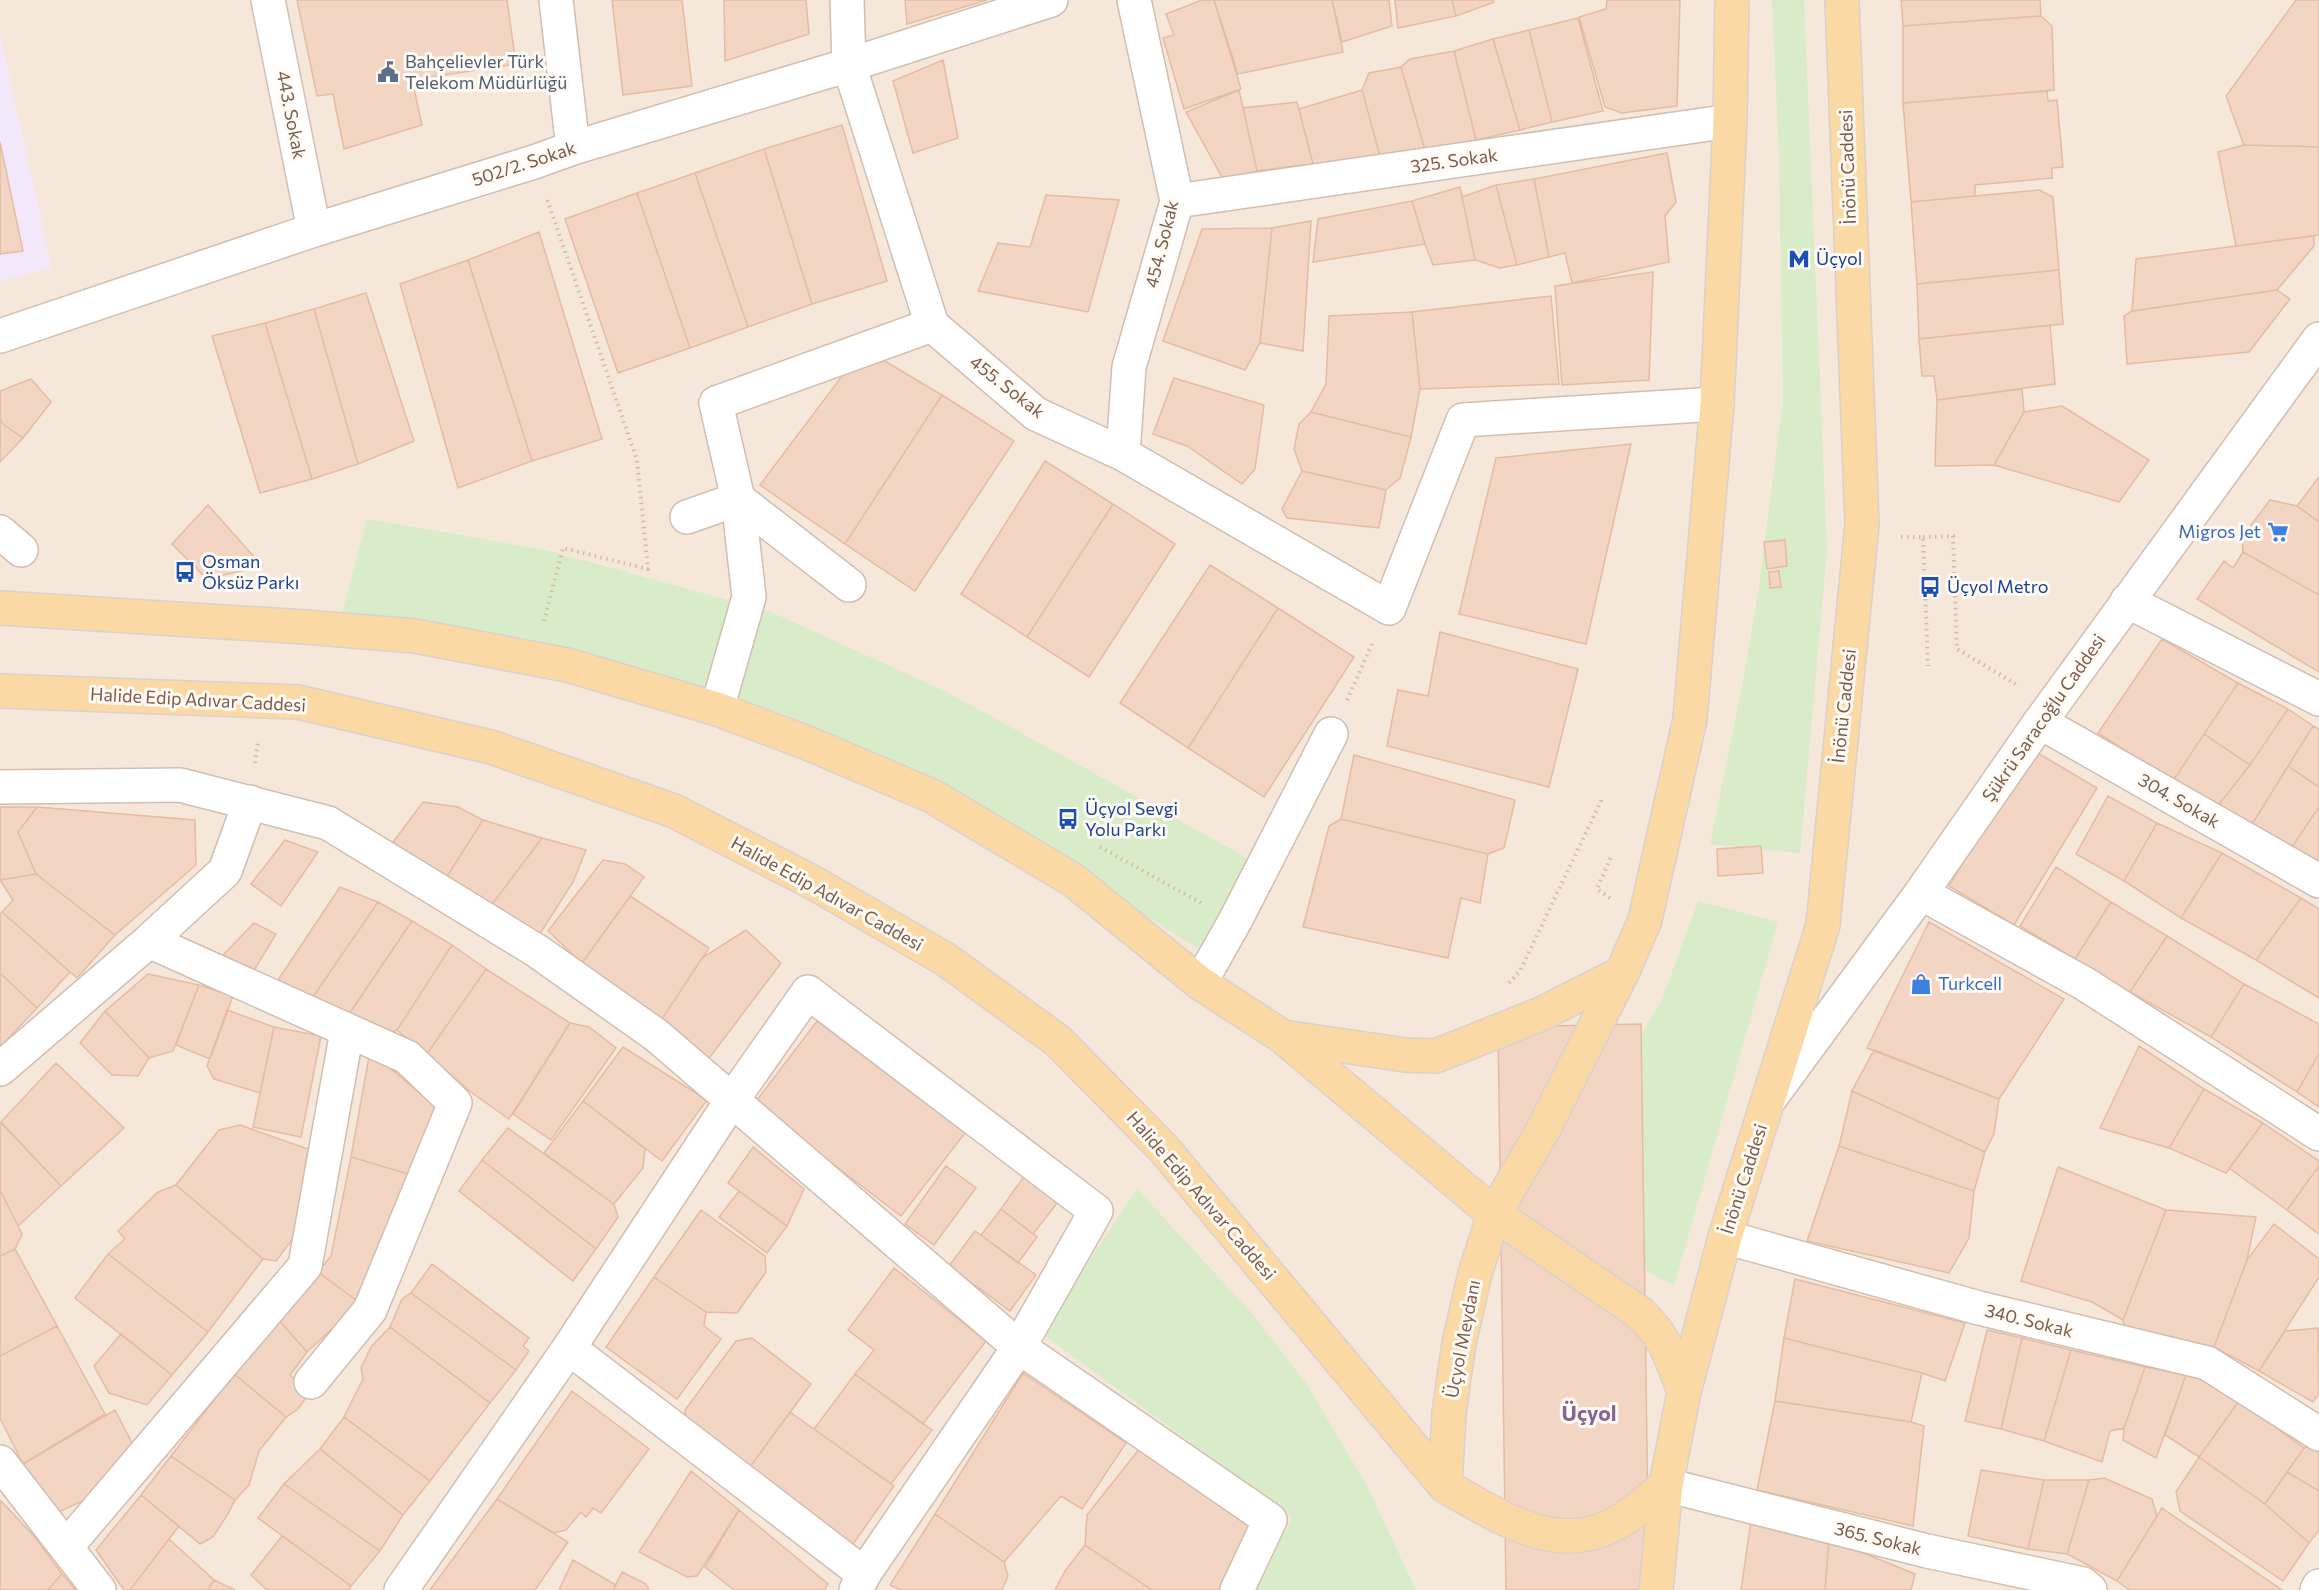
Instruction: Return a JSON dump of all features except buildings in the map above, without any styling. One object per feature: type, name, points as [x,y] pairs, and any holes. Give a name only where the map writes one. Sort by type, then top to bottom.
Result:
[{"type":"main road","points":[[1494,1214],[1543,1130],[1622,973],[1645,920],[1690,719],[1717,404],[1730,121],[1732,0]]},
{"type":"main road","name":"İnönü Caddesi","points":[[1656,1590],[1666,1485],[1684,1392],[1725,1238],[1823,925],[1862,524],[1842,0]]},
{"type":"main road","points":[[0,609],[305,627],[415,636],[567,665],[717,709],[805,742],[932,796],[1073,880],[1200,983],[1283,1037],[1494,1214],[1640,1313],[1656,1329],[1666,1347],[1684,1392]]},
{"type":"main road","name":"Halide Edip Adıvar Caddesi","points":[[0,691],[298,702],[491,747],[674,811],[812,882],[945,959],[1058,1041],[1163,1148],[1445,1485]]},
{"type":"main road","points":[[1283,1037],[1405,1055],[1436,1056],[1541,1014],[1622,973]]},
{"type":"main road","name":"Üçyol Meydanı","points":[[1445,1485],[1449,1413],[1459,1343],[1475,1274],[1494,1214]]},
{"type":"main road","points":[[1445,1485],[1508,1522],[1545,1534],[1587,1535],[1612,1526],[1666,1485]]},
{"type":"main road","points":[[1625,1517],[1642,1543],[1639,1590]]},
{"type":"street","name":"443. Sokak","points":[[268,0],[314,230]]},
{"type":"street","points":[[556,0],[573,148]]},
{"type":"street","points":[[717,709],[749,597],[738,500],[716,403],[932,325],[849,65],[847,0]]},
{"type":"street","name":"502/2. Sokak","points":[[0,336],[314,230],[573,148],[849,65],[1051,0]]},
{"type":"street","name":"454. Sokak","points":[[1123,454],[1129,367],[1177,201],[1134,0]]},
{"type":"street","name":"325. Sokak","points":[[1177,201],[1730,121]]},
{"type":"street","name":"455. Sokak","points":[[932,325],[1036,414],[1123,454],[1389,608]]},
{"type":"street","name":"Şükrü Saracoğlu Caddesi","points":[[1770,1098],[1921,893],[2127,601],[2319,339]]},
{"type":"street","points":[[1389,608],[1463,420],[1717,404]]},
{"type":"street","points":[[687,517],[738,500]]},
{"type":"street","points":[[738,500],[849,585]]},
{"type":"street","points":[[2127,601],[2319,699]]},
{"type":"street","name":"304. Sokak","points":[[2046,714],[2319,881]]},
{"type":"street","points":[[1200,983],[1235,921],[1331,734]]},
{"type":"street","points":[[0,787],[180,785],[328,823],[537,951],[656,1035],[1019,1347],[1270,1520],[1237,1590]]},
{"type":"street","points":[[0,1070],[149,941],[225,871],[250,802]]},
{"type":"street","points":[[1921,893],[2085,984],[2319,1134]]},
{"type":"street","points":[[149,941],[407,1057],[455,1103],[369,1310],[311,1382]]},
{"type":"street","points":[[401,1590],[569,1348],[732,1100],[808,992],[1096,1211],[1019,1347],[860,1582],[569,1348]]},
{"type":"street","points":[[66,1547],[305,1266],[347,1031]]},
{"type":"street","name":"340. Sokak","points":[[1725,1238],[1979,1308],[2207,1363],[2319,1434]]},
{"type":"street","points":[[0,1462],[99,1590]]},
{"type":"street","name":"365. Sokak","points":[[1666,1485],[1927,1551],[2083,1584],[2090,1590]]},
{"type":"path","points":[[534,162],[637,460],[648,569],[563,548],[542,628]]},
{"type":"path","points":[[1923,537],[1953,536],[1958,650],[2046,714]]},
{"type":"path","points":[[1923,551],[1928,666]]},
{"type":"path","points":[[1331,734],[1389,608]]},
{"type":"path","points":[[250,802],[264,702]]},
{"type":"path","points":[[1539,930],[1603,797]]},
{"type":"shaded area","points":[[0,0],[2319,0],[2319,1590],[0,1590]]},
{"type":"shaded area","points":[[0,35],[52,268],[0,281]]},
{"type":"green space","points":[[1772,0],[1804,0],[1827,550],[1800,853],[1710,844],[1758,594],[1783,401],[1779,157]]},
{"type":"green space","points":[[367,519],[546,550],[771,612],[949,693],[1251,860],[1199,949],[933,783],[784,714],[539,645],[341,618]]},
{"type":"green space","points":[[1698,901],[1778,922],[1674,1286],[1537,1210],[1662,1000]]},
{"type":"green space","points":[[1137,1189],[1250,1311],[1306,1383],[1366,1484],[1416,1590],[1257,1590],[1292,1517],[1041,1333]]},
{"type":"place","name":"Bahçelievler Türk Telekom Müdürlüğü","points":[[388,72]]},
{"type":"place","name":"Üçyol","points":[[1799,259]]},
{"type":"place","name":"Migros Jet","points":[[2278,532]]},
{"type":"place","name":"Osman Öksüz Parkı","points":[[185,572]]},
{"type":"place","name":"Üçyol Metro","points":[[1930,587]]},
{"type":"place","name":"Üçyol Sevgi Yolu Parkı","points":[[1068,819]]},
{"type":"place","name":"Turkcell","points":[[1921,984]]},
{"type":"district","name":"Üçyol","points":[[1589,1414]]}]
